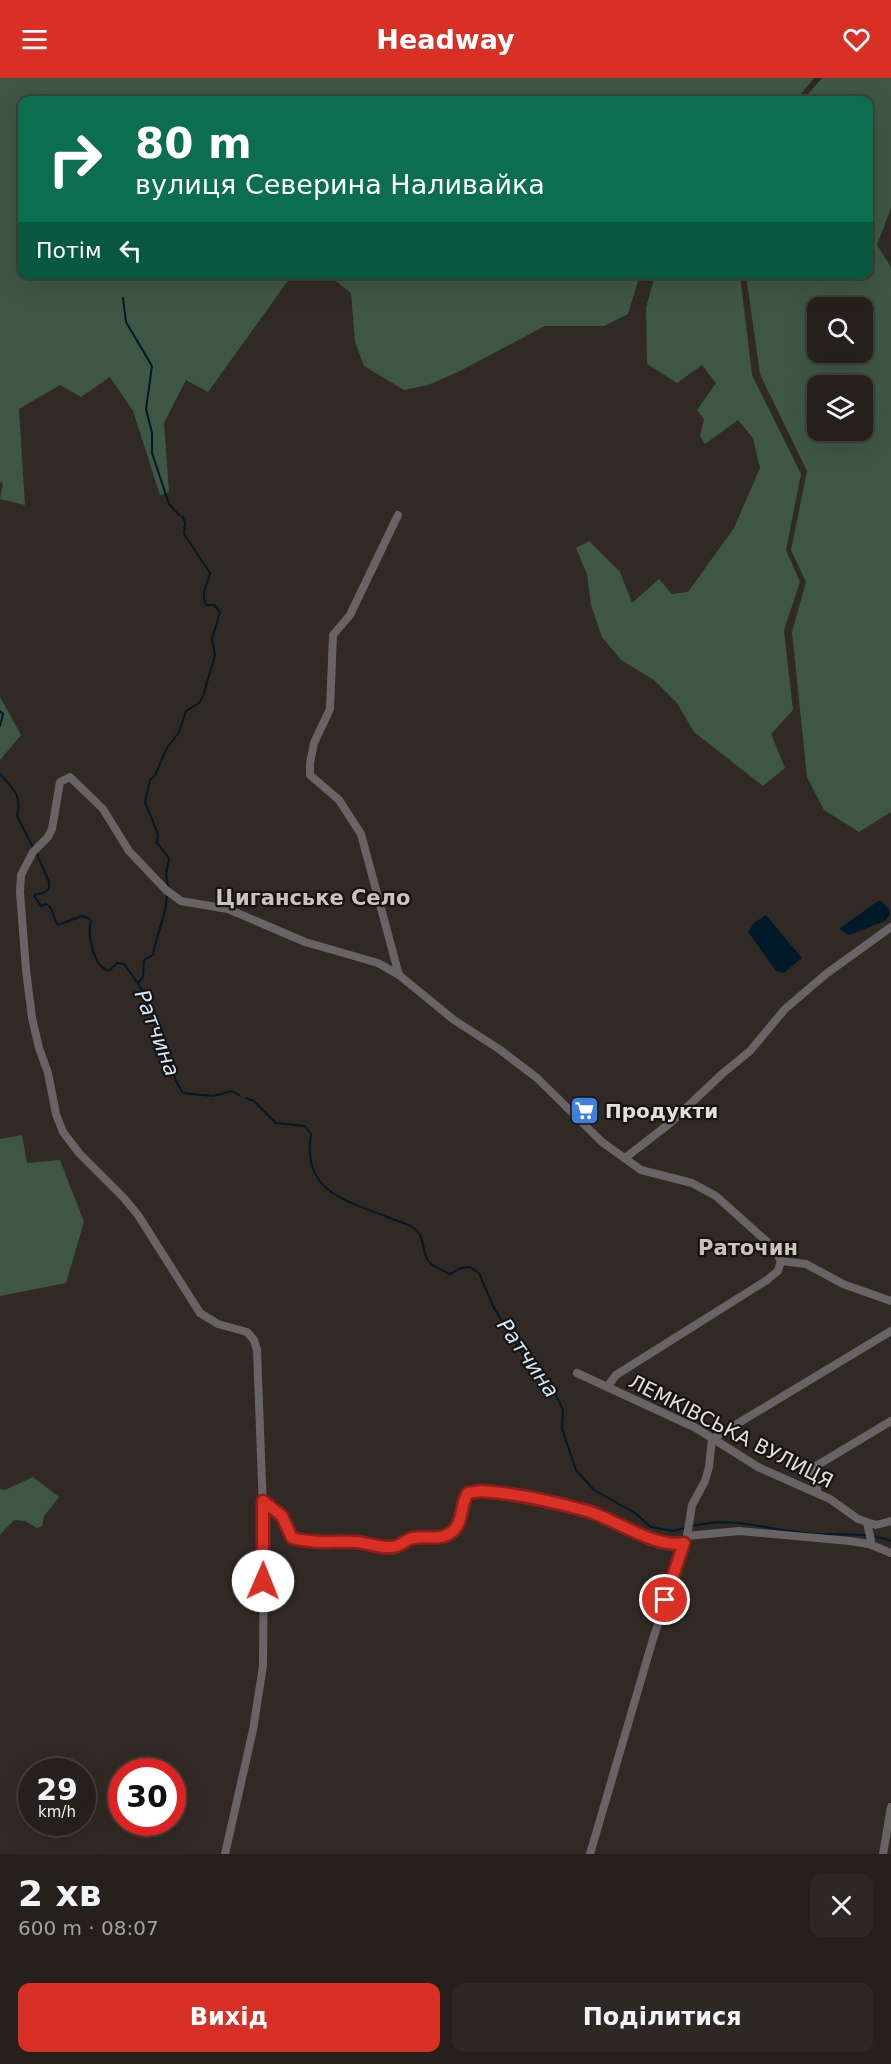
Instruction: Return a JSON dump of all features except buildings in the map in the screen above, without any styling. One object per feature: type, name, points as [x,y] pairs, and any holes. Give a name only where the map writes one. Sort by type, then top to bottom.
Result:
[{"type":"street","points":[[398,515],[350,615],[333,635],[330,709],[314,743],[310,775],[339,800],[361,834],[399,975]]},
{"type":"street","points":[[225,1854],[237,1807],[261,1687],[263,1501],[259,1429],[259,1367],[254,1340],[247,1332],[218,1324],[200,1313],[138,1215],[79,1153],[63,1132],[56,1114],[48,1073],[32,1018],[26,970],[21,875],[33,852],[48,837],[56,811],[60,782],[70,777],[103,809],[129,851],[165,890],[181,901],[244,914],[305,942],[378,963],[399,975],[454,1020],[537,1077],[602,1142],[640,1170],[692,1183],[716,1196],[774,1248],[781,1261],[778,1271],[616,1375],[607,1387]]},
{"type":"street","points":[[625,1158],[669,1124],[750,1051],[785,1009],[826,974],[891,927]]},
{"type":"street","points":[[781,1261],[806,1264],[843,1284],[891,1301]]},
{"type":"street","points":[[590,1854],[686,1536],[688,1519],[709,1467],[712,1439],[891,1331]]},
{"type":"street","name":"ЛЕМКІВСЬКА ВУЛИЦЯ","points":[[577,1373],[696,1428],[758,1467],[818,1493],[869,1535]]},
{"type":"street","points":[[818,1493],[812,1472],[816,1466],[891,1421]]},
{"type":"street","points":[[263,1501],[282,1516],[292,1538],[303,1541],[356,1542],[384,1547],[397,1546],[413,1538],[441,1537],[454,1530],[468,1493],[481,1491],[586,1511],[610,1519],[648,1537],[739,1531],[849,1540],[869,1535],[876,1525],[891,1521]]},
{"type":"street","points":[[869,1535],[891,1553]]},
{"type":"street","points":[[883,1854],[891,1806]]},
{"type":"green space","points":[[0,78],[814,78],[799,96],[18,96],[18,279],[289,279],[208,392],[186,380],[164,423],[169,492],[160,495],[133,411],[110,377],[81,397],[60,385],[19,409],[25,505],[0,499],[3,483],[0,482]]},
{"type":"green space","points":[[822,78],[891,78],[891,208],[877,245],[891,267],[891,812],[859,832],[824,810],[807,777],[792,632],[806,582],[791,550],[807,471],[760,374],[747,279],[873,279],[873,96],[806,96]]},
{"type":"green space","points":[[333,279],[639,279],[628,314],[604,326],[545,326],[460,371],[428,385],[404,390],[364,366],[355,342],[351,293]]},
{"type":"green space","points":[[654,279],[740,279],[752,375],[801,474],[786,550],[800,582],[784,630],[793,710],[771,734],[785,768],[763,786],[694,732],[677,703],[654,680],[621,660],[602,637],[591,605],[587,574],[576,548],[589,541],[620,572],[632,603],[659,579],[672,594],[688,592],[734,528],[760,468],[753,438],[738,420],[705,444],[700,436],[704,419],[697,410],[716,383],[702,365],[677,383],[647,364],[646,308]]},
{"type":"green space","points":[[0,697],[21,735],[0,760]]},
{"type":"green space","points":[[22,1135],[27,1163],[60,1160],[84,1222],[66,1283],[0,1296],[0,1139]]},
{"type":"green space","points":[[33,1477],[59,1497],[44,1516],[42,1526],[37,1528],[25,1521],[14,1520],[0,1535],[0,1489],[5,1490]]},
{"type":"water","points":[[878,901],[889,909],[890,915],[885,921],[849,935],[839,929]]},
{"type":"water","points":[[766,915],[802,958],[784,973],[776,971],[748,932],[754,923]]},
{"type":"waterway","points":[[123,298],[126,322],[152,366],[146,409],[152,433],[152,453],[169,504],[183,517],[184,534],[210,573],[204,601],[206,605],[214,605],[220,612],[212,639],[215,655],[203,696],[199,703],[186,711],[179,732],[167,748],[155,775],[150,780],[145,802],[158,834],[157,843],[169,858],[166,874],[168,887]]},
{"type":"waterway","name":"Ратчина","points":[[0,711],[3,714],[0,726]]},
{"type":"waterway","name":"Ратчина","points":[[0,774],[15,793],[19,803],[17,816],[33,847]]},
{"type":"waterway","name":"Ратчина","points":[[36,852],[49,882],[49,889],[34,896],[41,906],[46,904],[51,908],[58,925],[82,916],[90,919],[91,942],[95,957],[103,968],[109,971],[117,963],[124,964],[142,989],[160,1025],[172,1071],[183,1093],[213,1096],[232,1091],[239,1095]]},
{"type":"waterway","points":[[138,983],[143,977],[144,960],[153,955],[167,894]]},
{"type":"waterway","name":"Ратчина","points":[[246,1098],[254,1101],[276,1123],[305,1126],[311,1134],[310,1154],[313,1169],[320,1182],[331,1191],[358,1206],[412,1227],[421,1238],[427,1259],[437,1268],[450,1274],[461,1268],[470,1267],[479,1273],[494,1308],[525,1359],[555,1393],[563,1410],[562,1429],[576,1470],[594,1490],[635,1513],[651,1527],[673,1531],[685,1528]]},
{"type":"waterway","name":"Ратчина","points":[[691,1526],[723,1522],[738,1523],[813,1534],[862,1535],[891,1541]]},
{"type":"place","name":"Продукти","points":[[584,1111]]},
{"type":"district","name":"Циганське Село","points":[[313,898]]},
{"type":"district","name":"Раточин","points":[[748,1248]]},
{"type":"route","points":[[263,1581],[263,1501],[282,1516],[292,1538],[303,1541],[356,1542],[384,1547],[397,1546],[413,1538],[435,1538],[447,1535],[460,1521],[468,1493],[481,1491],[586,1511],[610,1519],[648,1537],[679,1544],[684,1543],[665,1600]]}]
